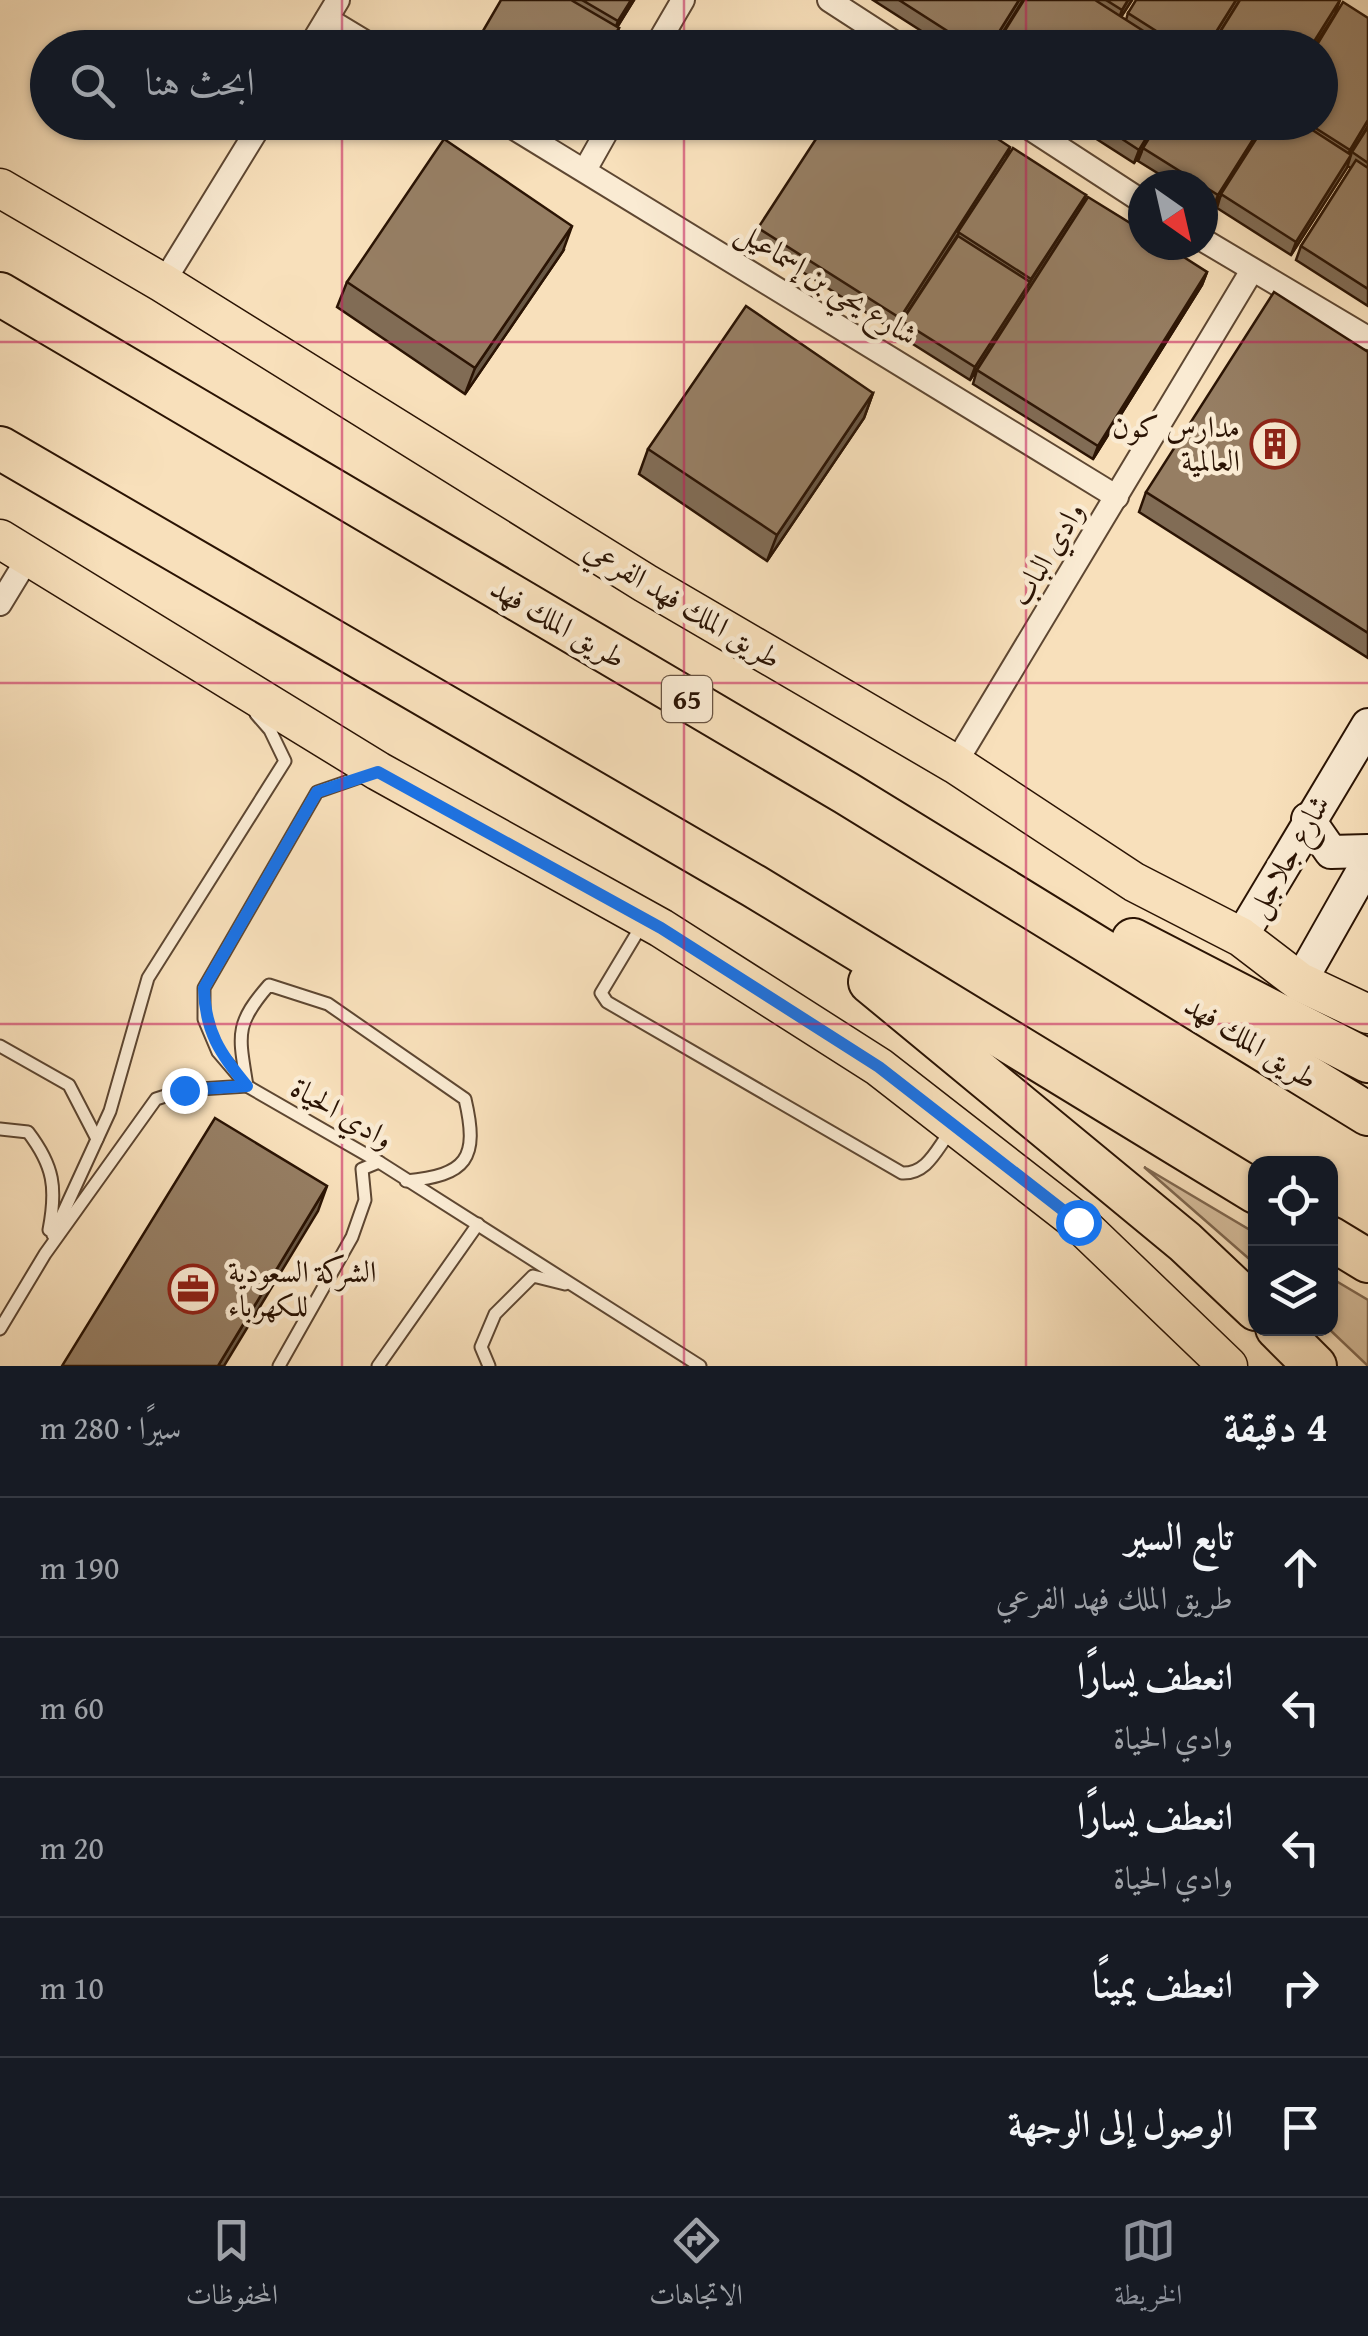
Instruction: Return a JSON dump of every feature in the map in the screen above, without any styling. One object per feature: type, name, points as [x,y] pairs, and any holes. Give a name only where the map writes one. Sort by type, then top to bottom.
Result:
[{"type":"highway","points":[[0,281],[105,356]]},
{"type":"highway","name":"طريق الملك فهد","points":[[0,294],[846,793],[1368,1114]]},
{"type":"highway","points":[[0,452],[754,886],[1248,1187]]},
{"type":"highway","points":[[846,793],[1368,1061]]},
{"type":"highway","points":[[754,886],[1184,1242],[1248,1302]]},
{"type":"highway","points":[[1338,1243],[1368,1261]]},
{"type":"highway","points":[[1285,1336],[1316,1366]]},
{"type":"main road","name":"طريق الملك فهد الفرعي","points":[[0,188],[163,283],[644,584],[955,764],[1134,882],[1241,937],[1300,982],[1368,1014]]},
{"type":"main road","points":[[14,549],[378,772],[645,920],[879,1067],[1078,1222],[1224,1363]]},
{"type":"street","points":[[665,30],[682,0]]},
{"type":"street","points":[[829,0],[875,30]]},
{"type":"street","points":[[332,10],[355,30]]},
{"type":"street","points":[[163,283],[251,140]]},
{"type":"street","name":"شارع يحي بن إسماعيل","points":[[534,140],[1117,497]]},
{"type":"street","points":[[585,170],[602,140]]},
{"type":"street","points":[[1048,140],[1128,192]]},
{"type":"street","points":[[1218,250],[1368,338]]},
{"type":"street","name":"وادي الباب","points":[[955,764],[1252,272]]},
{"type":"street","points":[[0,604],[14,549]]},
{"type":"street","name":"شارع جلاجل","points":[[1241,937],[1308,819],[1368,725]]},
{"type":"street","points":[[1308,819],[1331,852],[1368,852]]},
{"type":"street","points":[[1300,982],[1368,862]]},
{"type":"lane","points":[[45,1254],[97,1138],[148,978],[285,760],[270,730],[224,677]]},
{"type":"lane","name":"وادي الحياة","points":[[378,772],[317,792],[204,988],[204,1019],[218,1052],[247,1086],[379,1162],[700,1366]]},
{"type":"lane","points":[[645,920],[601,993],[606,1002],[902,1173],[915,1174],[924,1168],[954,1126]]},
{"type":"lane","points":[[0,1329],[45,1254],[156,1098],[184,1090],[247,1086],[241,1049],[243,1015],[269,985],[328,1004],[465,1099],[474,1136],[463,1165],[443,1178],[406,1181]]},
{"type":"lane","points":[[0,1046],[69,1085],[97,1138]]},
{"type":"lane","points":[[0,1129],[28,1132],[49,1159],[54,1201],[45,1254]]},
{"type":"lane","points":[[279,1366],[352,1237],[365,1200],[362,1169],[379,1162]]},
{"type":"lane","points":[[378,1366],[478,1224]]},
{"type":"lane","points":[[489,1366],[482,1347],[495,1314],[533,1276],[574,1286]]},
{"type":"shaded area","points":[[1144,1167],[1248,1229],[1248,1258]]},
{"type":"shaded area","points":[[1338,1282],[1368,1300],[1368,1366],[1336,1336]]},
{"type":"building","points":[[501,0],[571,0],[619,28],[618,30],[484,30]]},
{"type":"building","points":[[582,0],[631,0],[618,21]]},
{"type":"building","points":[[899,0],[1019,0],[1000,30],[946,30]]},
{"type":"building","points":[[1024,0],[1095,0],[1142,30],[1005,30]]},
{"type":"building","points":[[1106,0],[1128,0],[1122,10]]},
{"type":"building","points":[[1136,0],[1236,0],[1217,30],[1155,30],[1128,13]]},
{"type":"building","points":[[1240,0],[1340,0],[1321,30],[1221,30]]},
{"type":"building","points":[[1343,2],[1368,18],[1368,120],[1350,150],[1334,140],[1338,140],[1338,30],[1326,30]]},
{"type":"building","points":[[1368,127],[1368,163],[1352,152]]},
{"type":"building","points":[[443,140],[572,226],[475,368],[347,282]]},
{"type":"building","points":[[815,140],[999,140],[1010,147],[900,318],[758,228]]},
{"type":"building","points":[[1124,140],[1145,140],[1139,150]]},
{"type":"building","points":[[1148,140],[1253,140],[1218,195],[1218,170],[1178,170],[1143,148]]},
{"type":"building","points":[[1256,140],[1328,140],[1351,155],[1296,242],[1221,194]]},
{"type":"building","points":[[1013,148],[1086,195],[1031,279],[958,232]]},
{"type":"building","points":[[1356,160],[1368,168],[1368,289],[1301,246]]},
{"type":"building","points":[[1088,197],[1128,222],[1128,260],[1188,260],[1207,272],[1098,446],[977,370]]},
{"type":"building","points":[[958,236],[1030,282],[975,367],[902,321]]},
{"type":"building","name":"مدارس كون العالمية","points":[[1274,292],[1368,352],[1368,633],[1146,492]]},
{"type":"building","points":[[746,306],[873,393],[777,535],[648,449]]},
{"type":"building","name":"الشركة السعودية للكهرباء","points":[[215,1118],[327,1186],[218,1366],[62,1366]]},
{"type":"place","name":"مدارس كون العالمية","points":[[1275,444]]},
{"type":"place","name":"الشركة السعودية للكهرباء","points":[[193,1289]]},
{"type":"route","points":[[184,1090],[247,1086],[218,1052],[204,1019],[204,988],[317,792],[378,772],[661,928],[879,1067],[1078,1222]]}]
